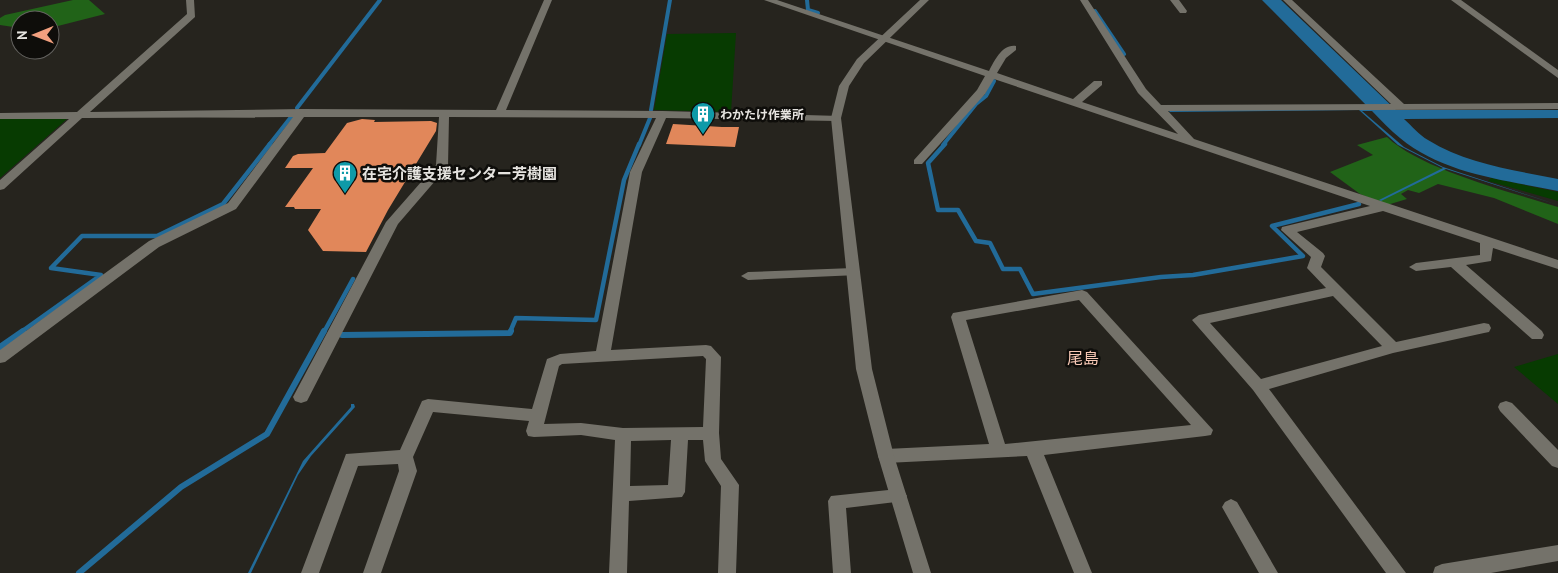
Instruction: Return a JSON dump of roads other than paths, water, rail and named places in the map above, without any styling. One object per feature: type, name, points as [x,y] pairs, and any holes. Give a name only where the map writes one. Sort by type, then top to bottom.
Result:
[{"type":"street","points":[[0,186],[192,15],[190,0]]},
{"type":"street","points":[[499,114],[548,0]]},
{"type":"street","points":[[768,0],[801,6],[991,76],[1075,102],[1558,265]]},
{"type":"street","points":[[922,573],[886,456],[864,369],[836,118],[844,86],[860,61],[925,0]]},
{"type":"street","points":[[1084,0],[1142,91],[1192,142]]},
{"type":"street","points":[[1174,0],[1183,11]]},
{"type":"street","points":[[1287,0],[1400,106]]},
{"type":"street","points":[[1455,0],[1558,75]]},
{"type":"street","points":[[918,162],[981,92],[1002,56],[1013,48]]},
{"type":"street","points":[[1075,102],[1098,83]]},
{"type":"street","points":[[1158,108],[1558,106]]},
{"type":"street","points":[[0,358],[154,244],[232,206],[302,112]]},
{"type":"street","points":[[0,116],[302,112],[444,115],[663,114],[836,118]]},
{"type":"street","points":[[603,355],[636,172],[663,114]]},
{"type":"street","points":[[301,397],[392,222],[442,166],[444,115]]},
{"type":"street","points":[[1384,207],[1287,230],[1318,256],[1314,268],[1393,348]]},
{"type":"street","points":[[1416,267],[1486,258],[1487,241]]},
{"type":"street","points":[[1454,262],[1538,335]]},
{"type":"street","points":[[748,276],[853,272]]},
{"type":"street","points":[[1337,290],[1199,320],[1258,386],[1397,573]]},
{"type":"street","points":[[886,456],[999,451],[1033,449],[1205,430],[1082,295],[958,317],[999,451]]},
{"type":"street","points":[[1258,386],[1393,348],[1484,328]]},
{"type":"street","points":[[711,432],[623,435],[581,429],[534,431],[552,363],[560,358],[706,350],[714,357],[711,432],[713,461],[730,485],[727,573]]},
{"type":"street","points":[[372,573],[408,471],[405,457],[428,405],[538,416]]},
{"type":"street","points":[[1506,407],[1558,461]]},
{"type":"street","points":[[620,494],[676,492],[680,434]]},
{"type":"street","points":[[618,573],[623,435]]},
{"type":"street","points":[[1033,449],[1083,573]]},
{"type":"street","points":[[310,573],[352,459],[405,457]]},
{"type":"street","points":[[842,573],[837,501],[898,496]]},
{"type":"street","points":[[1231,507],[1269,573]]},
{"type":"street","points":[[1442,573],[1558,553]]},
{"type":"water","points":[[1262,0],[1281,0],[1396,110],[1558,110],[1558,118],[1404,119],[1425,138],[1458,155],[1507,169],[1558,179],[1558,191],[1475,174],[1435,160],[1400,138],[1372,111],[1362,111],[1404,147],[1443,167],[1558,205],[1446,169],[1381,201],[1379,200],[1443,168],[1398,145],[1359,110],[1170,112],[1167,109],[1370,109]]},
{"type":"water","points":[[351,404],[354,404],[355,407],[311,456],[298,475],[251,573],[248,573],[303,461],[351,407]]},
{"type":"waterway","points":[[297,108],[380,0]]},
{"type":"waterway","points":[[651,110],[670,0]]},
{"type":"waterway","points":[[807,0],[808,10],[818,13]]},
{"type":"waterway","points":[[1095,11],[1124,54]]},
{"type":"waterway","points":[[943,145],[976,104],[986,96],[994,81]]},
{"type":"waterway","points":[[269,145],[291,117]]},
{"type":"waterway","points":[[639,145],[650,118]]},
{"type":"waterway","points":[[21,332],[101,275],[51,268],[82,236],[157,236],[223,204],[270,144]]},
{"type":"waterway","points":[[510,332],[516,318],[596,320],[624,180],[639,144]]},
{"type":"waterway","points":[[945,144],[928,163],[938,210],[958,210],[976,241],[990,243],[1003,269],[1020,269],[1033,294],[1161,277],[1193,275],[1303,256],[1272,226],[1359,204]]},
{"type":"waterway","points":[[324,332],[353,279]]},
{"type":"waterway","points":[[0,347],[23,331]]},
{"type":"waterway","points":[[79,573],[181,487],[267,434],[324,331]]},
{"type":"waterway","points":[[342,335],[510,333],[511,331]]},
{"type":"place","name":"わかたけ作業所","points":[[703,135]]},
{"type":"place","name":"在宅介護支援センター芳樹園","points":[[345,194]]},
{"type":"district","name":"尾島","points":[[1083,358]]}]
